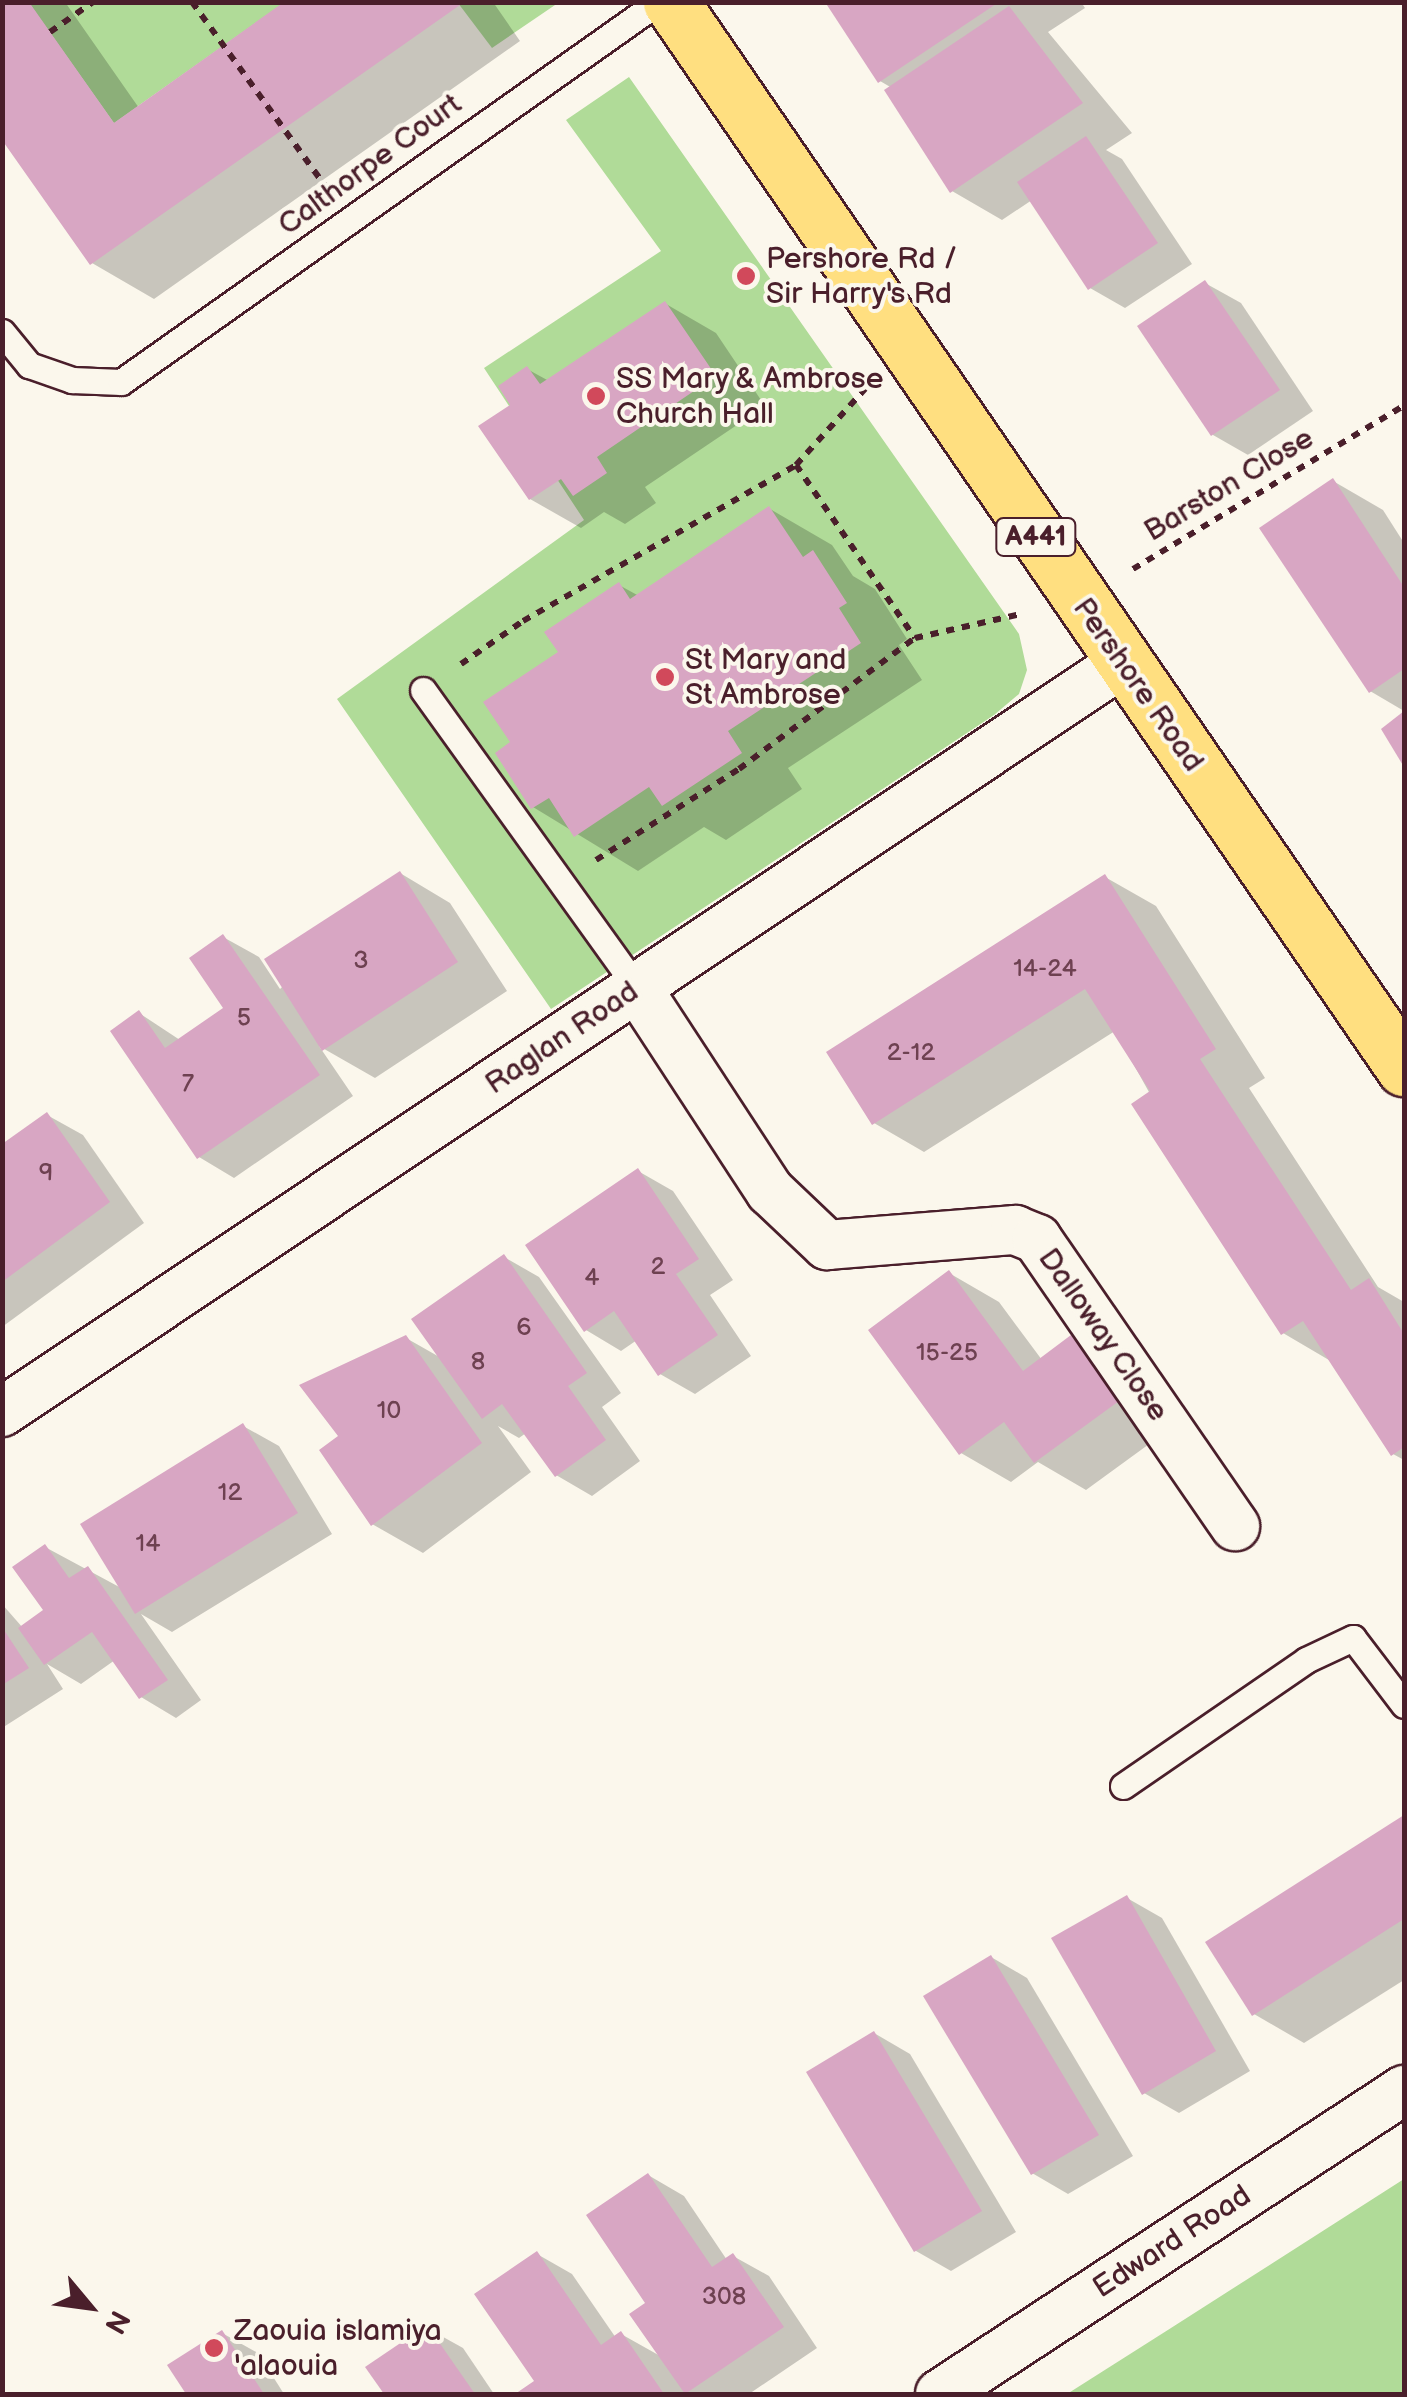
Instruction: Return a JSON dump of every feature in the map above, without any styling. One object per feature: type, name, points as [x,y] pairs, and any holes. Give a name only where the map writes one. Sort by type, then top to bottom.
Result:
[{"type":"main road","name":"Pershore Road","points":[[670,2],[1404,1068]]},
{"type":"street","name":"Raglan Road","points":[[2,1412],[1122,663]]},
{"type":"street","name":"Dalloway Close","points":[[636,988],[770,1191],[827,1245],[1015,1230],[1037,1239],[1235,1526]]},
{"type":"street","name":"Edward Road","points":[[940,2394],[1404,2090]]},
{"type":"lane","name":"Calthorpe Court","points":[[2,332],[30,365],[72,380],[121,382],[658,2]]},
{"type":"lane","points":[[422,690],[636,988]]},
{"type":"lane","points":[[1123,1786],[1306,1660],[1352,1638],[1404,1705]]},
{"type":"path","points":[[50,32],[93,2]]},
{"type":"path","points":[[192,2],[349,220]]},
{"type":"path","points":[[422,690],[523,621],[796,465],[907,350]]},
{"type":"path","name":"Barston Close","points":[[915,638],[1080,601],[1402,407]]},
{"type":"path","points":[[560,882],[739,769],[915,638],[796,465]]},
{"type":"green space","points":[[29,3],[284,3],[114,123]]},
{"type":"green space","points":[[458,3],[558,3],[492,48]]},
{"type":"green space","points":[[629,77],[1019,634],[1027,670],[1019,694],[994,715],[551,1009],[337,699],[584,520],[484,368],[661,251],[566,120]]},
{"type":"green space","points":[[1404,2179],[1404,2394],[1067,2394],[1171,2328]]},
{"type":"building","points":[[2,2],[29,2],[114,123],[284,2],[460,5],[90,265],[2,140]]},
{"type":"building","points":[[825,2],[999,2],[878,83]]},
{"type":"building","points":[[1009,6],[1083,103],[950,193],[884,90]]},
{"type":"building","points":[[1086,136],[1158,243],[1088,290],[1017,182]]},
{"type":"building","points":[[1205,280],[1280,390],[1211,436],[1137,326]]},
{"type":"building","name":"SS Mary & Ambrose Church Hall","points":[[665,301],[716,376],[597,457],[607,473],[573,496],[561,479],[529,500],[478,426],[510,405],[498,386],[527,366],[540,384]]},
{"type":"building","points":[[1333,478],[1404,587],[1404,669],[1369,693],[1259,528]]},
{"type":"building","name":"St Mary and St Ambrose","points":[[769,506],[803,557],[813,550],[847,603],[839,608],[861,643],[728,731],[742,753],[662,806],[649,787],[574,837],[549,798],[531,809],[495,753],[510,742],[483,702],[558,652],[544,632],[619,582],[630,599]]},
{"type":"building","points":[[1404,711],[1404,767],[1381,729]]},
{"type":"building","points":[[400,871],[458,962],[322,1051],[264,959]]},
{"type":"building","points":[[1105,874],[1216,1049],[1200,1059],[1351,1290],[1369,1278],[1404,1334],[1404,1447],[1391,1456],[1303,1321],[1281,1335],[1131,1104],[1150,1091],[1085,989],[872,1125],[826,1052]]},
{"type":"building","points":[[223,934],[320,1075],[197,1159],[110,1031],[139,1010],[165,1048],[223,1008],[189,958]]},
{"type":"building","points":[[47,1112],[110,1202],[2,1282],[2,1144]]},
{"type":"building","points":[[638,1168],[699,1259],[676,1274],[718,1335],[658,1376],[614,1311],[584,1332],[525,1245]]},
{"type":"building","points":[[504,1254],[587,1373],[568,1386],[606,1440],[555,1477],[502,1404],[482,1419],[411,1319]]},
{"type":"building","points":[[949,1270],[1023,1371],[1071,1335],[1119,1401],[1034,1463],[1004,1422],[959,1455],[868,1330]]},
{"type":"building","points":[[406,1335],[482,1443],[371,1526],[319,1450],[338,1436],[299,1385]]},
{"type":"building","points":[[243,1423],[298,1513],[135,1614],[80,1524]]},
{"type":"building","points":[[45,1544],[69,1578],[88,1566],[168,1680],[139,1699],[92,1632],[44,1665],[18,1628],[43,1610],[12,1567]]},
{"type":"building","points":[[2,1627],[29,1668],[2,1685]]},
{"type":"building","points":[[1404,1815],[1404,1919],[1252,2016],[1205,1942]]},
{"type":"building","points":[[1127,1895],[1216,2051],[1142,2095],[1051,1938]]},
{"type":"building","points":[[991,1955],[1099,2135],[1031,2175],[923,1996]]},
{"type":"building","points":[[874,2031],[982,2211],[914,2252],[806,2072]]},
{"type":"building","points":[[648,2173],[712,2267],[733,2253],[784,2327],[685,2394],[629,2314],[645,2303],[586,2215]]},
{"type":"building","points":[[537,2251],[601,2345],[621,2331],[664,2394],[515,2394],[534,2381],[474,2294]]},
{"type":"building","points":[[427,2325],[475,2394],[384,2394],[365,2367]]},
{"type":"building","name":"Zaouia islamiya 'alaouia","points":[[222,2330],[264,2394],[186,2394],[167,2365]]},
{"type":"place","name":"Pershore Rd / Sir Harry's Rd","points":[[746,276]]},
{"type":"place","name":"SS Mary & Ambrose Church Hall","points":[[596,396]]},
{"type":"place","name":"St Mary and St Ambrose","points":[[665,677]]},
{"type":"place","name":"Zaouia islamiya 'alaouia","points":[[214,2348]]}]
